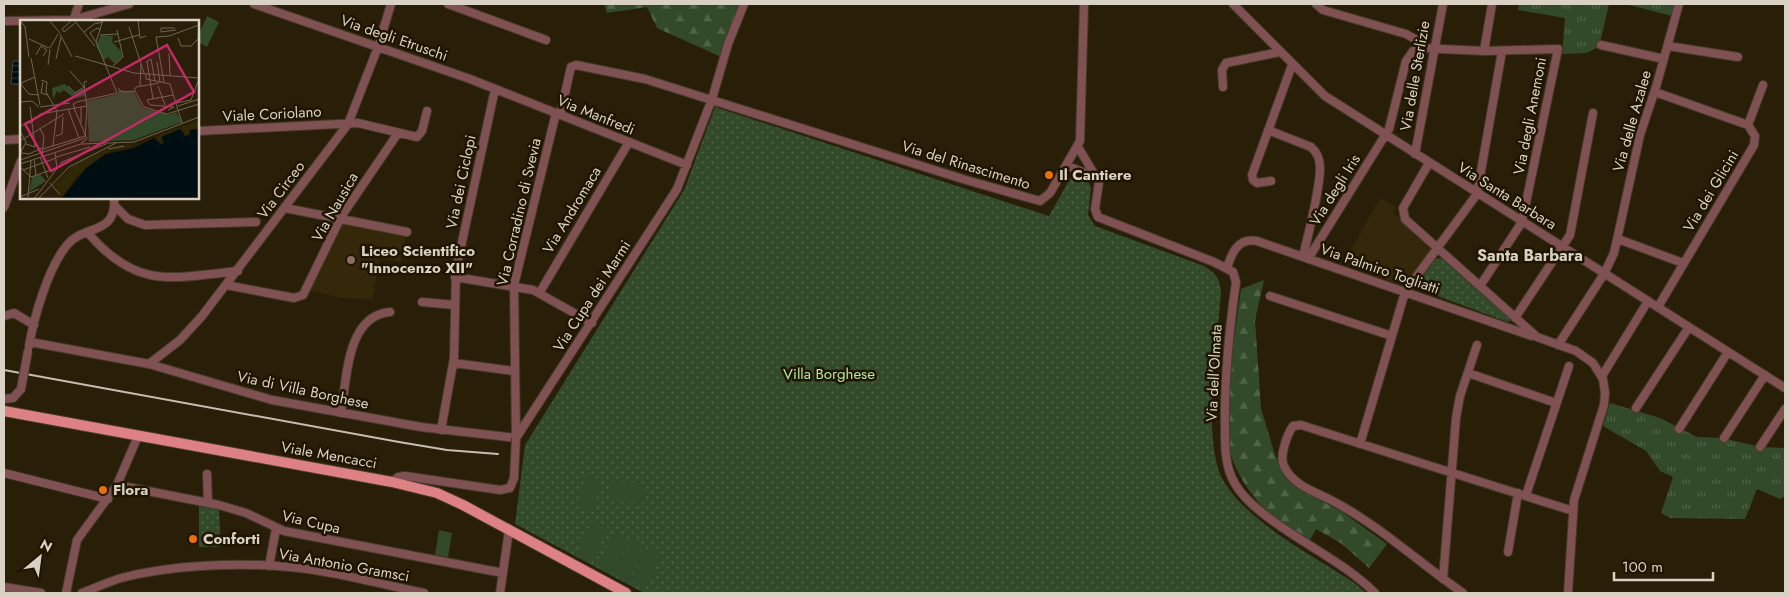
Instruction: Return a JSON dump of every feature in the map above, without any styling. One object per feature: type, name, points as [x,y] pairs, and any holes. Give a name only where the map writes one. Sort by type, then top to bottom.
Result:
[{"type":"main road","name":"Viale Mencacci","points":[[4,411],[392,482],[444,496],[626,593]]},
{"type":"street","points":[[73,20],[79,4]]},
{"type":"street","points":[[73,20],[129,4]]},
{"type":"street","name":"Via degli Etruschi","points":[[254,4],[496,89]]},
{"type":"street","name":"Via Circeo","points":[[149,364],[168,351],[188,332],[238,271],[348,124],[378,47],[391,4]]},
{"type":"street","points":[[448,4],[546,40]]},
{"type":"street","name":"Via Cupa dei Marmi","points":[[516,438],[677,189],[712,100],[728,44],[744,4]]},
{"type":"street","name":"Via del Rinascimento","points":[[558,114],[569,71],[576,65],[642,78],[1036,201],[1044,200],[1068,166],[1078,147],[1082,131],[1084,4]]},
{"type":"street","name":"Via Santa Barbara","points":[[1232,4],[1325,96],[1785,388]]},
{"type":"street","points":[[1316,4],[1326,11],[1409,35],[1422,48]]},
{"type":"street","name":"Via delle Sterlizie","points":[[1415,154],[1443,4]]},
{"type":"street","points":[[1484,51],[1492,4]]},
{"type":"street","name":"Via delle Azalee","points":[[1558,345],[1604,274],[1618,239],[1640,135],[1679,4]]},
{"type":"street","points":[[4,21],[20,21]]},
{"type":"street","points":[[1601,45],[1664,59]]},
{"type":"street","points":[[1668,46],[1738,57]]},
{"type":"street","name":"Via degli Anemoni","points":[[1422,48],[1484,51],[1558,49],[1522,222]]},
{"type":"street","name":"Via degli Iris","points":[[1305,258],[1385,135],[1394,118],[1406,61],[1413,52],[1422,48]]},
{"type":"street","points":[[1360,444],[1405,292],[1477,194],[1502,51]]},
{"type":"street","points":[[1223,87],[1222,70],[1226,63],[1280,52]]},
{"type":"street","points":[[1271,181],[1256,183],[1252,177],[1292,65]]},
{"type":"street","points":[[1654,92],[1748,125],[1763,85]]},
{"type":"street","name":"Via Manfredi","points":[[496,89],[687,166]]},
{"type":"street","name":"Via dei Ciclopi","points":[[442,430],[454,363],[455,277],[496,89]]},
{"type":"street","name":"Viale Coriolano","points":[[199,131],[367,124],[414,137],[420,135],[428,111]]},
{"type":"street","points":[[1515,318],[1562,248],[1572,228],[1592,113]]},
{"type":"street","name":"Via Corradino di Svevia","points":[[516,438],[514,285],[558,114]]},
{"type":"street","name":"Via dei Glicini","points":[[1658,307],[1754,145],[1755,136],[1748,125]]},
{"type":"street","points":[[1268,130],[1311,147],[1315,150],[1318,160],[1319,174],[1305,258]]},
{"type":"street","name":"Via Nausica","points":[[226,285],[294,298],[301,297],[341,218],[398,133]]},
{"type":"street","points":[[4,140],[20,139]]},
{"type":"street","name":"Via Andromaca","points":[[540,292],[629,142]]},
{"type":"street","points":[[1078,147],[1100,186],[1095,212],[1099,218],[1227,268]]},
{"type":"street","points":[[1429,163],[1404,205],[1402,213],[1407,221],[1537,337]]},
{"type":"street","points":[[4,207],[20,164]]},
{"type":"street","points":[[1068,166],[1097,178]]},
{"type":"street","points":[[114,202],[130,220],[145,225],[256,222]]},
{"type":"street","points":[[4,399],[14,398],[21,389],[34,325],[60,255],[72,240],[104,225],[112,215],[114,202]]},
{"type":"street","points":[[285,208],[407,232]]},
{"type":"street","points":[[1480,286],[1522,222]]},
{"type":"street","points":[[88,233],[103,248],[128,266],[150,276],[166,278],[238,271]]},
{"type":"street","points":[[1618,239],[1683,263]]},
{"type":"street","name":"Via Palmiro Togliatti","points":[[1227,268],[1236,248],[1249,241],[1263,243],[1558,345],[1586,357],[1602,376]]},
{"type":"street","name":"Via dell'Olmata","points":[[1227,268],[1233,272],[1236,280],[1224,393],[1225,452],[1230,476],[1242,494],[1267,516],[1358,578],[1375,593]]},
{"type":"street","points":[[455,277],[514,285],[540,292],[592,323]]},
{"type":"street","points":[[1270,296],[1392,336]]},
{"type":"street","points":[[1568,593],[1573,511],[1578,483],[1604,402],[1602,376],[1648,301]]},
{"type":"street","points":[[422,302],[455,305]]},
{"type":"street","points":[[341,413],[356,337],[370,319],[390,312]]},
{"type":"street","points":[[4,316],[14,313],[34,325]]},
{"type":"street","points":[[1636,408],[1689,327]]},
{"type":"street","name":"Via di Villa Borghese","points":[[30,342],[149,364],[253,396],[442,430],[516,438]]},
{"type":"street","points":[[1443,579],[1456,418],[1477,345]]},
{"type":"street","points":[[1679,429],[1728,352]]},
{"type":"street","points":[[454,363],[514,371]]},
{"type":"street","points":[[1526,496],[1569,366]]},
{"type":"street","points":[[1468,373],[1556,403]]},
{"type":"street","points":[[1724,438],[1764,375]]},
{"type":"street","points":[[1760,447],[1785,409]]},
{"type":"street","points":[[1463,593],[1361,518],[1302,486],[1289,474],[1283,462],[1290,430],[1296,425],[1573,511]]},
{"type":"street","points":[[66,593],[78,540],[117,485],[138,436]]},
{"type":"street","points":[[392,482],[406,476],[504,490],[512,486],[514,478],[516,438]]},
{"type":"street","points":[[4,473],[108,498]]},
{"type":"street","points":[[206,474],[208,502]]},
{"type":"street","name":"Via Cupa","points":[[117,485],[208,502],[246,513],[276,529],[503,573]]},
{"type":"street","points":[[1508,552],[1518,493]]},
{"type":"street","points":[[269,566],[276,529]]},
{"type":"street","points":[[500,593],[509,530]]},
{"type":"street","name":"Via Antonio Gramsci","points":[[82,593],[121,578],[149,573],[194,567],[269,566],[304,569],[424,593]]},
{"type":"street","points":[[4,587],[41,593]]},
{"type":"shaded area","points":[[13,61],[20,61],[20,84],[11,84]]},
{"type":"shaded area","points":[[1380,198],[1396,207],[1393,213],[1432,249],[1409,282],[1401,285],[1343,264]]},
{"type":"shaded area","name":"Liceo Scientifico \"Innocenzo XII\"","points":[[342,221],[406,236],[400,262],[379,258],[373,300],[342,298],[310,290]]},
{"type":"green space","points":[[604,4],[741,4],[719,56],[657,28],[647,7],[607,13]]},
{"type":"green space","points":[[1519,4],[1609,4],[1599,47],[1586,53],[1562,54],[1565,18],[1518,10]]},
{"type":"green space","points":[[1625,4],[1675,4],[1672,16]]},
{"type":"green space","points":[[207,16],[219,22],[207,47],[199,43],[199,34]]},
{"type":"green space","name":"Villa Borghese","points":[[715,107],[1049,216],[1072,175],[1088,181],[1091,188],[1088,215],[1095,226],[1204,266],[1214,274],[1220,283],[1221,292],[1212,415],[1216,462],[1223,480],[1241,503],[1262,522],[1357,585],[1366,593],[644,593],[515,524],[525,445],[684,190]]},
{"type":"green space","points":[[1442,258],[1510,318],[1510,321],[1508,322],[1421,290],[1418,283],[1435,259]]},
{"type":"green space","points":[[1264,280],[1255,320],[1261,408],[1275,455],[1284,473],[1297,488],[1341,511],[1387,544],[1369,568],[1342,544],[1316,529],[1310,540],[1283,526],[1256,499],[1234,464],[1228,441],[1227,404],[1230,365],[1241,289]]},
{"type":"green space","points":[[1610,403],[1660,418],[1697,437],[1722,438],[1761,447],[1785,448],[1785,496],[1780,499],[1757,489],[1745,519],[1670,518],[1661,513],[1673,477],[1660,471],[1646,451],[1603,426]]},
{"type":"green space","points":[[584,476],[600,478],[595,512],[580,510]]},
{"type":"green space","points":[[610,482],[645,483],[645,503],[609,502]]},
{"type":"green space","points":[[199,503],[219,510],[221,547],[199,547]]},
{"type":"green space","points":[[594,520],[609,528],[591,561],[576,554]]},
{"type":"green space","points":[[439,530],[452,533],[448,557],[435,555]]},
{"type":"green space","points":[[616,532],[630,540],[613,573],[598,565]]},
{"type":"green space","points":[[631,540],[646,548],[628,581],[613,574]]},
{"type":"green space","points":[[647,549],[662,557],[644,590],[630,582]]},
{"type":"railway","points":[[4,370],[399,442],[447,450],[498,454]]},
{"type":"place","name":"Il Cantiere","points":[[1049,175]]},
{"type":"place","name":"Liceo Scientifico \"Innocenzo XII\"","points":[[351,260]]},
{"type":"place","name":"Flora","points":[[103,490]]},
{"type":"place","name":"Conforti","points":[[193,539]]},
{"type":"district","name":"Santa Barbara","points":[[1530,255]]}]
